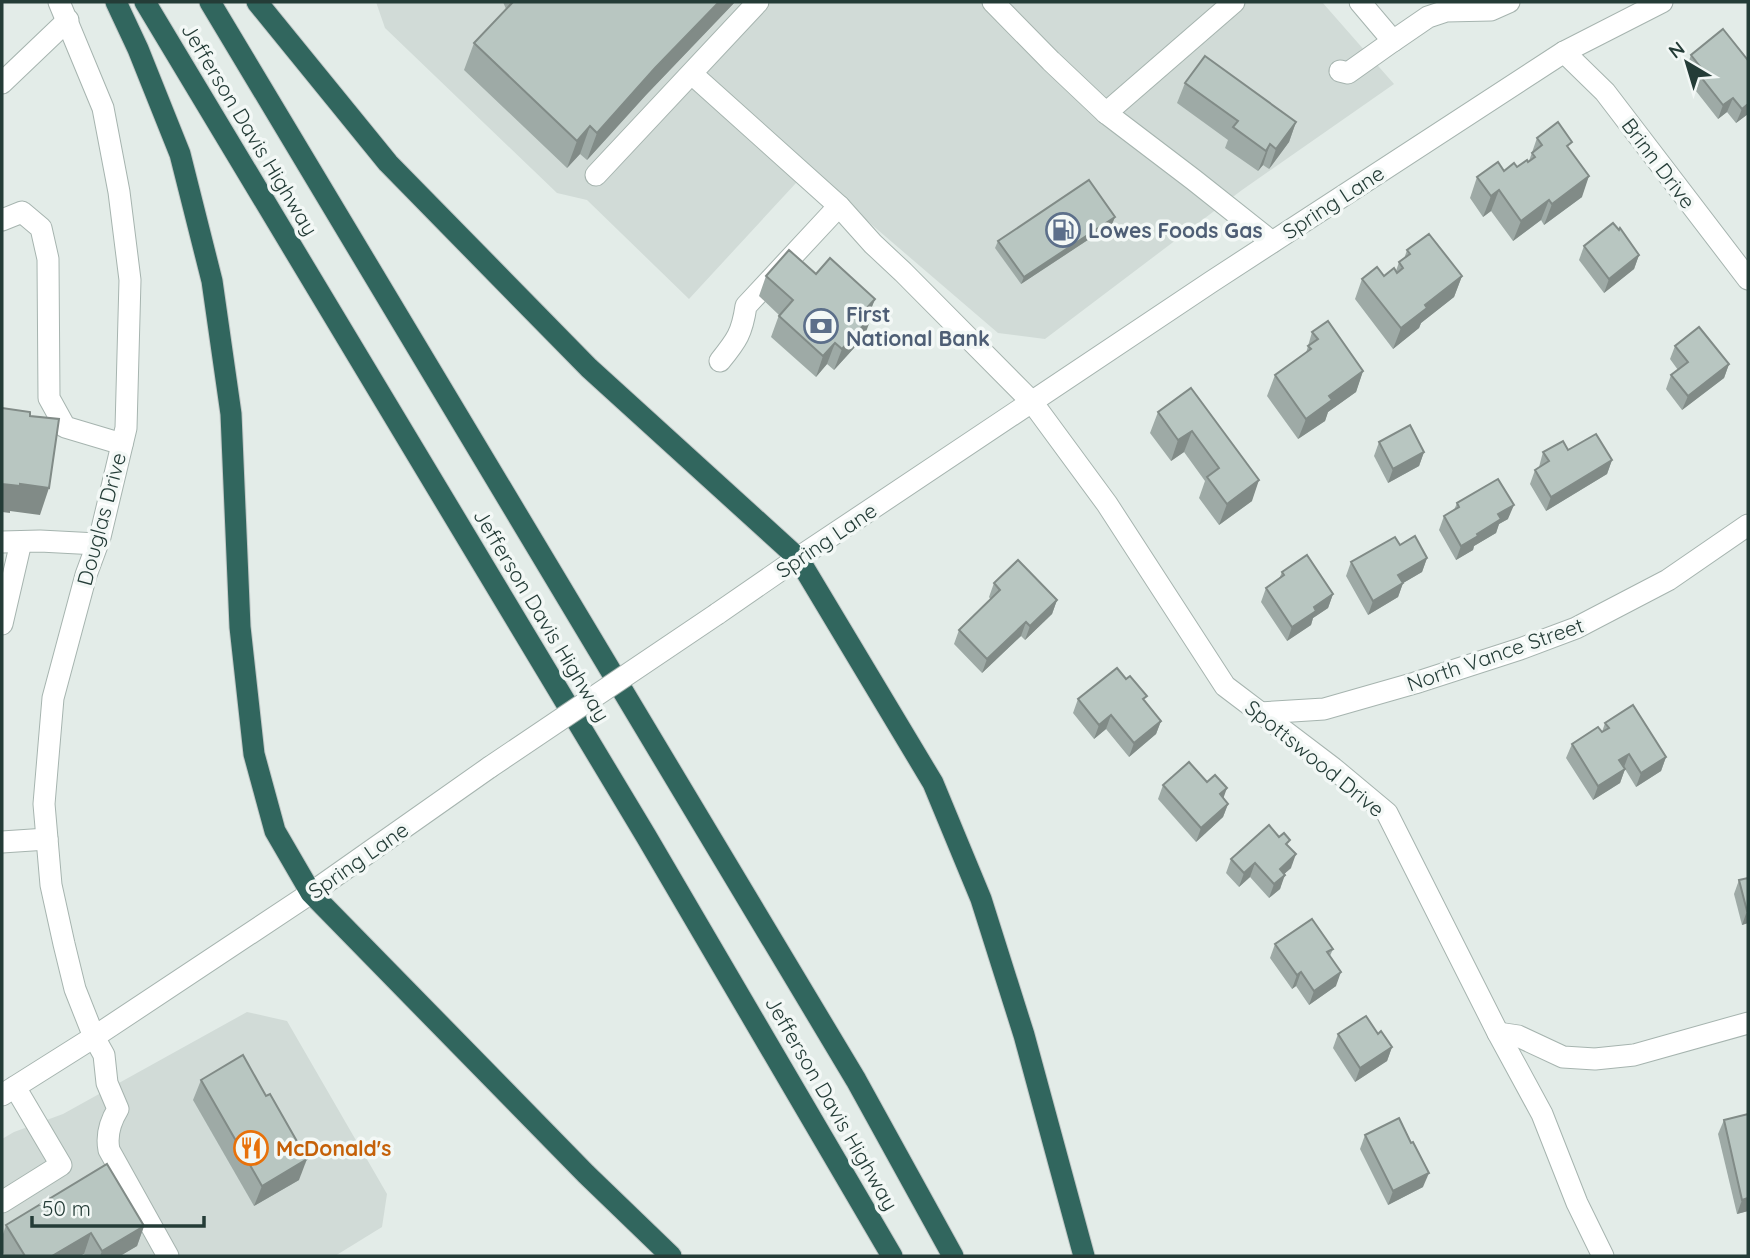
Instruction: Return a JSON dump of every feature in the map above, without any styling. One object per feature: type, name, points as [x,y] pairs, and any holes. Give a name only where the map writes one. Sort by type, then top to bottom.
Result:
[{"type":"highway","points":[[116,2],[180,154],[212,281],[231,414],[240,627],[254,754],[275,831],[311,893],[586,1174],[671,1256]]},
{"type":"highway","name":"Jefferson Davis Highway","points":[[145,2],[646,836],[892,1256]]},
{"type":"highway","name":"Jefferson Davis Highway","points":[[210,2],[856,1080],[953,1256]]},
{"type":"highway","points":[[257,2],[388,163],[589,368],[798,558],[933,783],[981,899],[1024,1035],[1084,1256]]},
{"type":"street","points":[[596,175],[758,2]]},
{"type":"street","points":[[993,2],[1106,113],[1272,242]]},
{"type":"street","points":[[1106,113],[1234,2]]},
{"type":"street","points":[[1360,2],[1392,41]]},
{"type":"street","points":[[1340,71],[1348,74],[1444,6],[1491,10],[1508,2]]},
{"type":"street","name":"Spring Lane","points":[[8,1091],[311,893],[490,767],[798,558],[1272,242],[1564,52],[1662,2]]},
{"type":"street","points":[[2,83],[63,11]]},
{"type":"street","name":"Douglas Drive","points":[[63,11],[103,108],[119,192],[130,280],[126,428],[97,544],[53,698],[44,804],[51,885],[66,955],[75,989],[104,1055],[107,1083],[118,1109],[107,1134],[109,1150],[168,1256]]},
{"type":"street","name":"Brinn Drive","points":[[1564,52],[1605,92],[1748,279]]},
{"type":"street","name":"Spottswood Drive","points":[[692,74],[839,206],[873,244],[1032,402],[1107,504],[1225,686],[1387,813],[1542,1114],[1577,1203],[1603,1256]]},
{"type":"street","points":[[720,361],[738,340],[746,306],[839,206]]},
{"type":"street","points":[[2,220],[22,212],[41,228],[48,259],[48,398],[65,427]]},
{"type":"street","points":[[39,421],[122,444]]},
{"type":"street","name":"North Vance Street","points":[[1260,713],[1324,709],[1415,683],[1576,628],[1668,580],[1748,525]]},
{"type":"street","points":[[2,624],[12,542],[97,544]]},
{"type":"street","points":[[2,842],[47,839]]},
{"type":"street","points":[[1498,1033],[1518,1036],[1563,1057],[1595,1059],[1634,1055],[1748,1023]]},
{"type":"street","points":[[2,1202],[61,1165],[8,1091]]},
{"type":"shaded area","points":[[376,2],[1322,2],[1394,84],[1242,190],[1045,339],[998,333],[808,170],[689,299],[587,200],[557,193],[385,28]]},
{"type":"shaded area","points":[[247,1012],[287,1021],[387,1194],[382,1227],[335,1256],[2,1256],[2,1139],[63,1114]]},
{"type":"building","points":[[513,2],[719,2],[597,133],[590,126],[577,141],[474,43]]},
{"type":"building","points":[[1723,29],[1748,58],[1748,104],[1742,109],[1733,98],[1723,105],[1701,77],[1705,73],[1691,55]]},
{"type":"building","points":[[1205,56],[1296,122],[1276,149],[1270,144],[1266,151],[1233,127],[1238,121],[1185,83]]},
{"type":"building","points":[[1558,122],[1572,142],[1567,146],[1589,176],[1552,204],[1549,200],[1521,221],[1499,190],[1491,196],[1477,177],[1498,162],[1504,171],[1514,163],[1517,167],[1527,160],[1528,162],[1535,157],[1532,153],[1542,145],[1537,138]]},
{"type":"building","points":[[1089,180],[1115,217],[1024,277],[998,241]]},
{"type":"building","points":[[1613,223],[1619,230],[1620,228],[1639,255],[1609,279],[1584,246]]},
{"type":"building","points":[[1429,234],[1462,276],[1401,328],[1362,279],[1377,267],[1384,276],[1394,268],[1397,273],[1403,268],[1399,262],[1410,254],[1407,250]]},
{"type":"building","name":"First National Bank","points":[[789,250],[816,274],[830,258],[875,299],[865,310],[872,316],[842,349],[835,343],[823,356],[779,316],[793,300],[766,276]]},
{"type":"building","points":[[1328,321],[1363,371],[1329,396],[1332,400],[1306,419],[1275,375],[1311,349],[1308,346],[1318,339],[1312,332]]},
{"type":"building","points":[[1699,327],[1729,364],[1688,396],[1671,375],[1688,362],[1675,346]]},
{"type":"building","points":[[1191,388],[1259,480],[1227,504],[1207,477],[1219,468],[1192,431],[1178,440],[1158,412]]},
{"type":"building","points":[[2,408],[30,412],[30,416],[59,419],[49,488],[2,484]]},
{"type":"building","points":[[1410,425],[1424,452],[1393,469],[1379,442]]},
{"type":"building","points":[[1596,434],[1612,460],[1551,497],[1535,470],[1549,461],[1543,452],[1563,441],[1568,450]]},
{"type":"building","points":[[1498,479],[1514,505],[1498,514],[1501,519],[1461,546],[1444,516],[1459,507],[1457,503]]},
{"type":"building","points":[[1415,536],[1427,558],[1398,575],[1403,583],[1373,601],[1351,562],[1395,537],[1400,545]]},
{"type":"building","points":[[1307,555],[1333,594],[1314,607],[1316,611],[1292,627],[1266,588],[1284,575],[1282,572]]},
{"type":"building","points":[[1018,560],[1057,600],[1030,626],[1026,622],[987,659],[959,630],[1000,590],[994,583]]},
{"type":"building","points":[[1117,668],[1126,679],[1130,676],[1147,696],[1143,699],[1161,721],[1134,743],[1111,715],[1099,725],[1078,699]]},
{"type":"building","points":[[1633,705],[1666,757],[1641,773],[1629,754],[1619,760],[1625,769],[1598,786],[1572,744],[1598,727],[1602,732],[1609,728],[1605,723]]},
{"type":"building","points":[[1189,762],[1207,782],[1215,775],[1227,788],[1220,794],[1228,804],[1201,828],[1163,785]]},
{"type":"building","points":[[1269,825],[1279,837],[1284,833],[1290,840],[1286,844],[1296,854],[1280,869],[1285,875],[1274,884],[1255,863],[1244,873],[1231,859]]},
{"type":"building","points":[[1748,878],[1748,911],[1747,911],[1739,880]]},
{"type":"building","points":[[1312,919],[1333,949],[1327,952],[1341,972],[1314,991],[1301,972],[1297,975],[1275,944]]},
{"type":"building","points":[[1366,1016],[1378,1034],[1381,1031],[1392,1047],[1360,1068],[1338,1034]]},
{"type":"building","points":[[243,1055],[266,1096],[270,1094],[307,1159],[262,1186],[201,1080]]},
{"type":"building","points":[[1748,1114],[1748,1198],[1742,1200],[1724,1120]]},
{"type":"building","points":[[1399,1118],[1429,1173],[1393,1191],[1365,1135]]},
{"type":"building","points":[[107,1164],[144,1226],[102,1251],[91,1233],[52,1256],[25,1256],[6,1225]]},
{"type":"place","name":"Lowes Foods Gas","points":[[1063,230]]},
{"type":"place","name":"First National Bank","points":[[821,326]]},
{"type":"place","name":"McDonald's","points":[[251,1148]]}]
